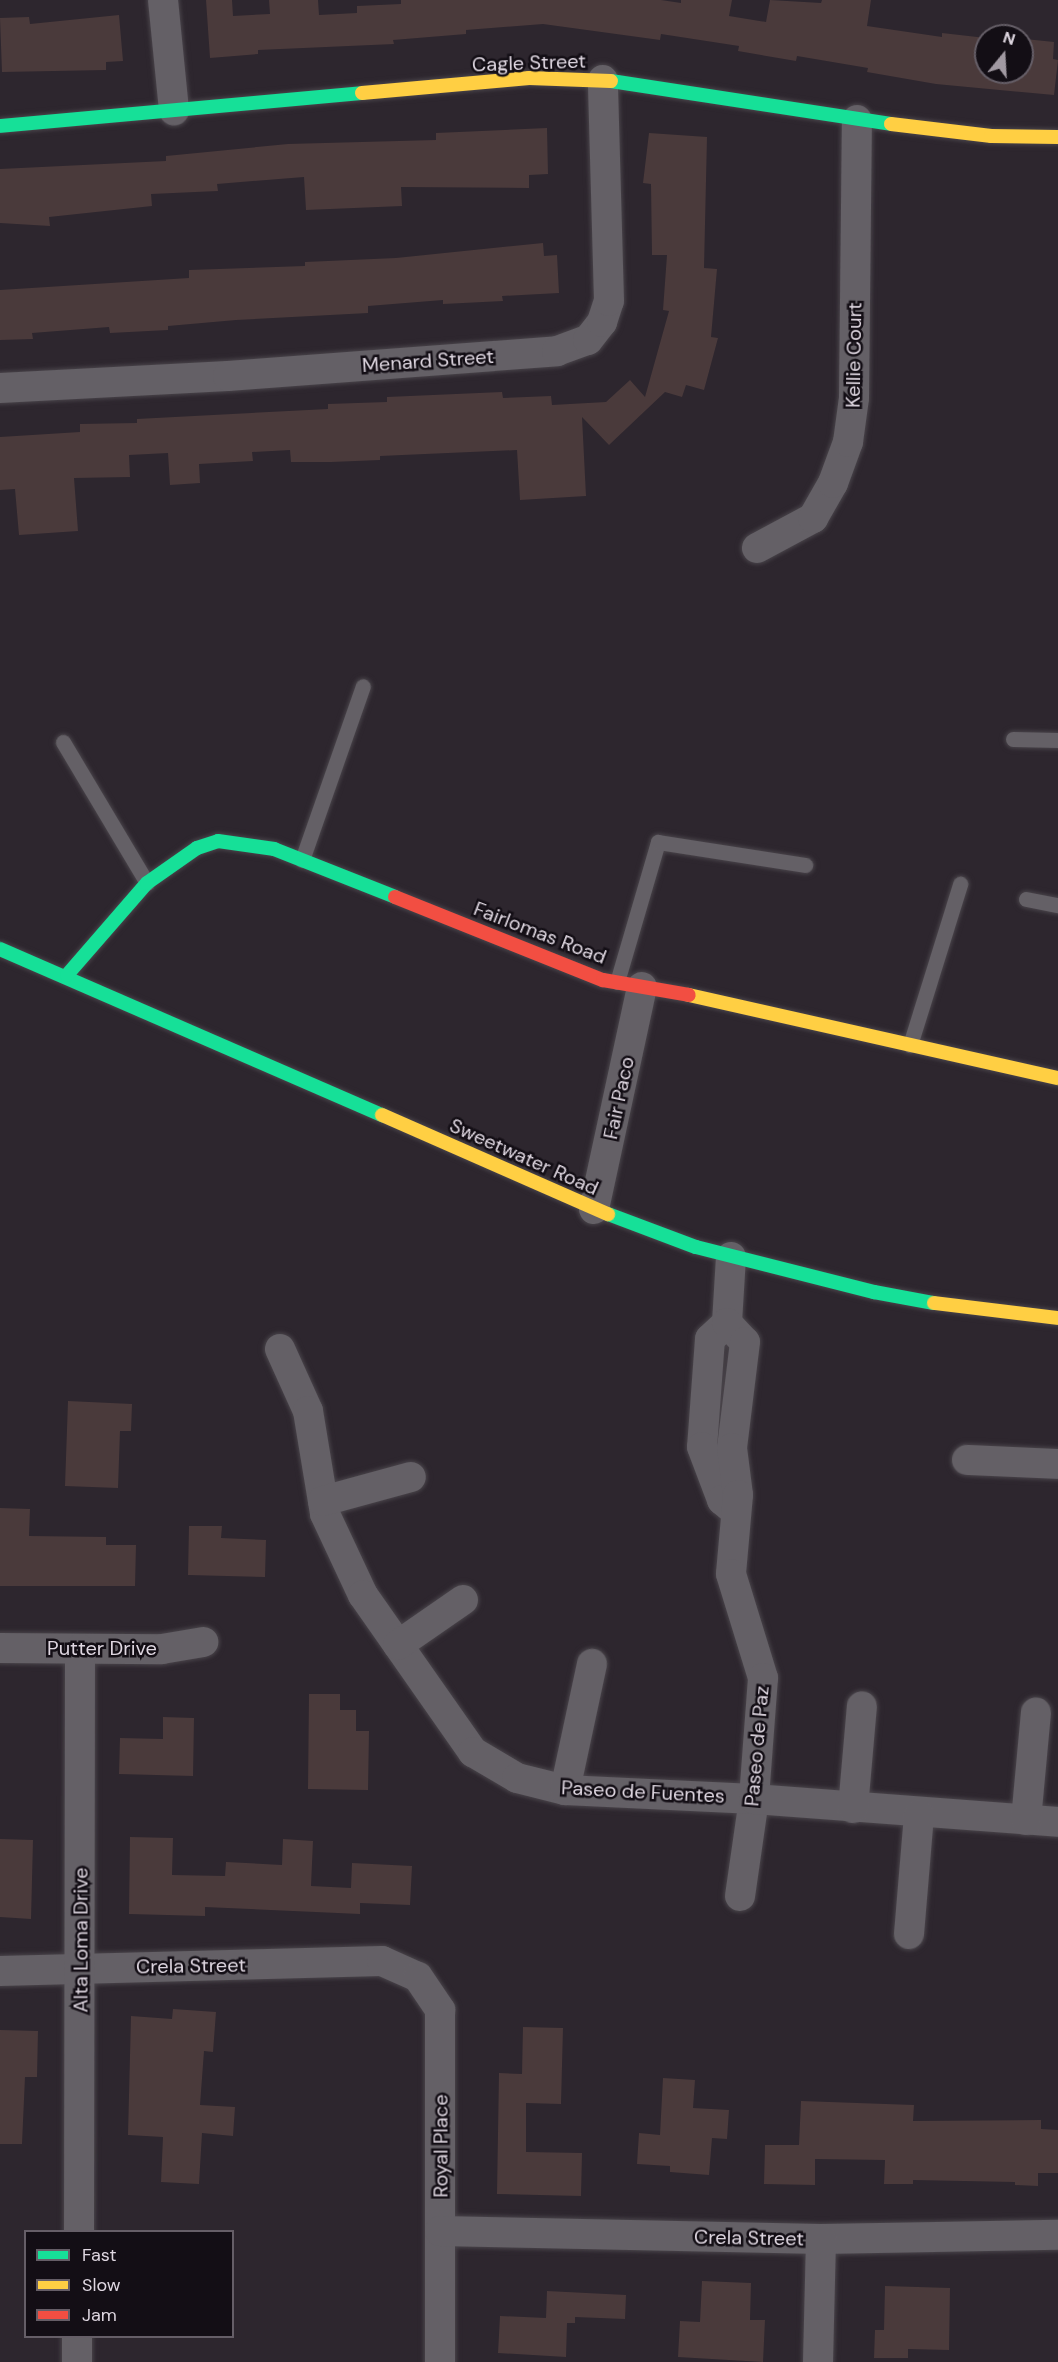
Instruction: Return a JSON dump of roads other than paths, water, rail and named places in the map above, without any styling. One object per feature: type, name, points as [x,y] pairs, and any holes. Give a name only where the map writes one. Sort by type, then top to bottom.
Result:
[{"type":"street","points":[[163,0],[174,110]]},
{"type":"street","name":"Cagle Street","points":[[0,126],[529,78],[603,80],[857,120],[991,136],[1058,137]]},
{"type":"street","name":"Menard Street","points":[[0,388],[228,376],[557,351],[588,340],[602,322],[609,301],[603,80]]},
{"type":"street","name":"Kellie Court","points":[[757,548],[813,518],[833,483],[848,442],[854,398],[857,120]]},
{"type":"street","name":"Fairlomas Road","points":[[67,975],[147,883],[196,848],[218,841],[274,849],[629,984],[721,1001],[1058,1078]]},
{"type":"street","name":"Sweetwater Road","points":[[0,950],[67,975],[594,1209],[731,1257],[898,1297],[968,1309],[1058,1318]]},
{"type":"street","name":"Fair Paco","points":[[594,1209],[629,984]]},
{"type":"street","name":"Paseo de Paz","points":[[731,1257],[727,1323],[710,1339],[702,1447],[722,1500],[734,1510],[731,1574],[763,1678],[754,1799],[740,1896]]},
{"type":"street","name":"Paseo de Fuentes","points":[[280,1349],[308,1411],[325,1514],[363,1595],[473,1752],[517,1778],[565,1790],[754,1799],[919,1814],[1058,1822]]},
{"type":"street","points":[[967,1460],[1058,1464]]},
{"type":"street","points":[[323,1501],[411,1477]]},
{"type":"street","points":[[398,1645],[463,1600]]},
{"type":"street","name":"Putter Drive","points":[[0,1648],[162,1649],[203,1642]]},
{"type":"street","name":"Alta Loma Drive","points":[[79,2230],[80,1649]]},
{"type":"street","points":[[565,1790],[592,1664]]},
{"type":"street","points":[[854,1808],[862,1706]]},
{"type":"street","points":[[1026,1820],[1036,1712]]},
{"type":"street","points":[[909,1934],[919,1814]]},
{"type":"street","name":"Crela Street","points":[[0,1971],[382,1961]]},
{"type":"street","name":"Royal Place","points":[[382,1961],[418,1977],[440,2010],[440,2362]]},
{"type":"street","name":"Crela Street","points":[[440,2231],[821,2239],[1058,2235]]},
{"type":"street","points":[[818,2362],[821,2239]]},
{"type":"street","points":[[77,2338],[77,2362]]},
{"type":"lane","points":[[302,860],[363,686]]},
{"type":"lane","points":[[1013,739],[1058,740]]},
{"type":"lane","points":[[63,742],[147,883]]},
{"type":"lane","points":[[629,984],[658,842],[805,865]]},
{"type":"lane","points":[[910,1045],[960,884]]},
{"type":"lane","points":[[1026,898],[1058,905]]}]
